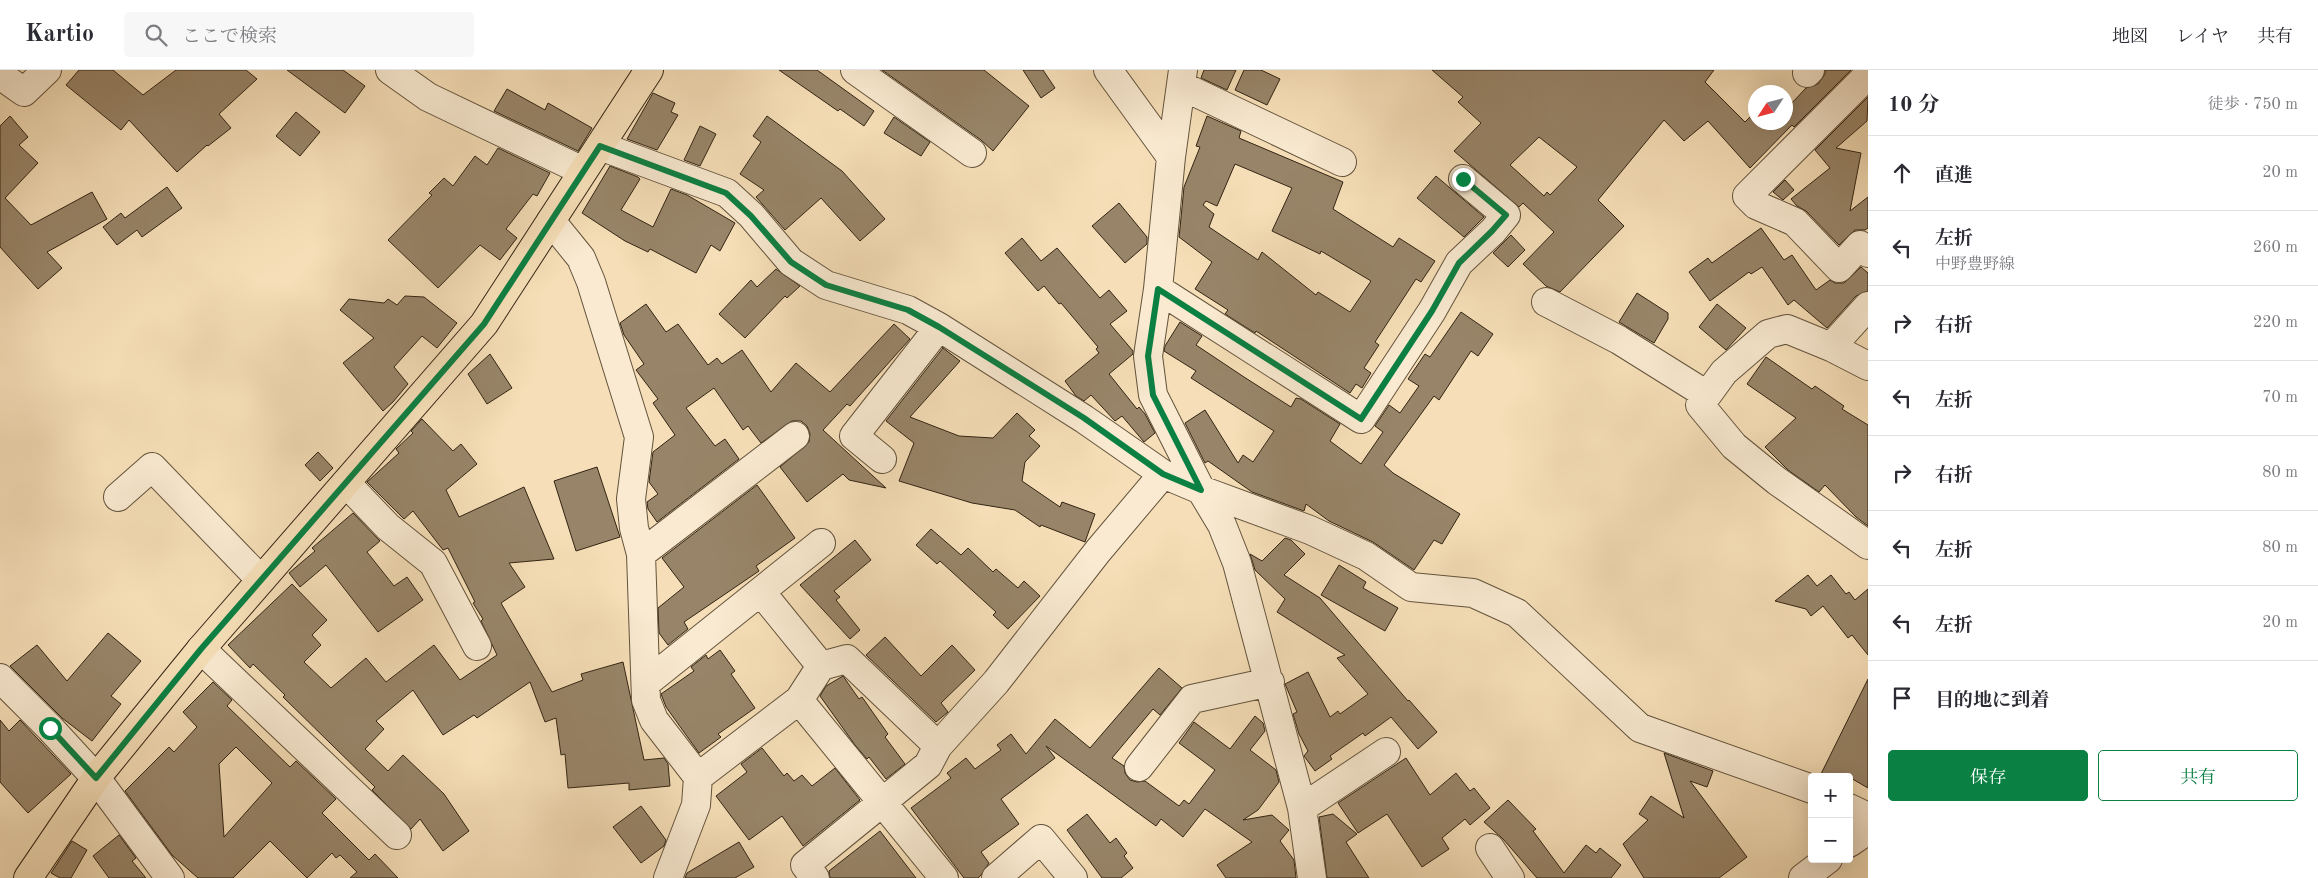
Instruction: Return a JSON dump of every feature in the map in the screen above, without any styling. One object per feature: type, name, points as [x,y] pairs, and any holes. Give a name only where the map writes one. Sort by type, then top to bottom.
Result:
[{"type":"main road","points":[[28,878],[96,778],[201,649],[484,324],[649,70]]},
{"type":"street","points":[[0,75],[24,92],[47,70]]},
{"type":"street","points":[[390,70],[428,97],[583,171]]},
{"type":"street","points":[[855,70],[972,153]]},
{"type":"street","points":[[1108,70],[1171,157]]},
{"type":"street","points":[[1868,75],[1747,196],[1756,205],[1795,222],[1839,268],[1860,245],[1868,253]]},
{"type":"street","points":[[1312,878],[1302,808],[1237,563],[1222,525],[1201,490],[1153,395],[1148,356],[1158,289],[1171,157],[1182,78],[1342,162]]},
{"type":"street","points":[[600,146],[726,193],[751,216],[791,262],[826,285],[908,310],[939,327],[1084,418],[1163,474],[1310,530],[1366,556],[1411,587],[1473,593],[1517,613],[1640,728],[1808,788]]},
{"type":"street","points":[[1158,289],[1361,419],[1432,311],[1459,263],[1506,215],[1463,179]]},
{"type":"street","points":[[551,221],[580,258],[591,282],[639,437],[631,499],[634,528],[641,554],[646,700],[654,720],[698,777],[696,806],[668,878]]},
{"type":"street","points":[[1546,302],[1619,340],[1707,395]]},
{"type":"street","points":[[1831,347],[1868,306]]},
{"type":"street","points":[[882,459],[854,436],[939,327]]},
{"type":"street","points":[[1868,366],[1831,347],[1787,329],[1768,334],[1724,372],[1700,405],[1734,446],[1777,481],[1868,544]]},
{"type":"street","points":[[641,554],[795,436]]},
{"type":"street","points":[[118,497],[152,468],[261,580]]},
{"type":"street","points":[[815,878],[805,865],[928,765],[938,746],[996,682],[1098,551],[1163,474]]},
{"type":"street","points":[[346,483],[388,527],[434,563],[477,646]]},
{"type":"street","points":[[646,683],[821,543]]},
{"type":"street","points":[[761,592],[821,666]]},
{"type":"street","points":[[201,649],[396,836]]},
{"type":"street","points":[[698,777],[799,700],[821,666],[847,659],[938,746]]},
{"type":"street","points":[[0,678],[96,778],[170,878]]},
{"type":"street","points":[[1139,768],[1192,699],[1270,682]]},
{"type":"street","points":[[799,700],[944,878]]},
{"type":"street","points":[[1302,808],[1386,752]]},
{"type":"street","points":[[1853,810],[1868,817]]},
{"type":"street","points":[[1853,840],[1868,830]]},
{"type":"street","points":[[996,878],[1041,839],[1073,878]]},
{"type":"street","points":[[1490,848],[1510,878]]},
{"type":"street","points":[[1802,878],[1823,863]]},
{"type":"building","points":[[79,70],[113,70],[143,95],[176,70],[246,70],[257,79],[219,114],[231,128],[207,145],[177,172],[129,120],[121,130],[66,85]]},
{"type":"building","points":[[287,70],[343,70],[365,86],[345,113]]},
{"type":"building","points":[[779,70],[817,70],[874,111],[864,126],[840,109],[838,111]]},
{"type":"building","points":[[882,70],[984,70],[1029,106],[993,151],[981,140]]},
{"type":"building","points":[[1023,70],[1043,70],[1055,88],[1041,98]]},
{"type":"building","points":[[1204,70],[1236,70],[1227,90],[1201,78]]},
{"type":"building","points":[[1244,70],[1261,70],[1280,79],[1267,105],[1235,90]]},
{"type":"building","points":[[1432,70],[1714,70],[1705,82],[1745,122],[1748,119],[1748,130],[1787,130],[1750,168],[1708,121],[1684,141],[1664,120],[1598,200],[1624,226],[1560,292],[1546,286],[1523,264],[1554,232],[1523,203],[1519,207],[1454,151],[1481,123],[1458,102],[1463,97]],"holes":[[[1539,137],[1577,167],[1550,195],[1547,192],[1544,196],[1510,165]]]},
{"type":"building","points":[[1825,70],[1851,70],[1794,127],[1793,102],[1806,88],[1818,84],[1825,74]]},
{"type":"building","points":[[507,89],[545,110],[548,103],[592,128],[578,151],[494,111]]},
{"type":"building","points":[[653,93],[675,103],[671,112],[678,115],[657,150],[627,139]]},
{"type":"building","points":[[1868,97],[1867,121],[1836,148],[1861,153],[1850,211],[1868,197],[1868,228],[1865,230],[1855,230],[1839,245],[1806,211],[1797,206],[1791,199],[1830,168],[1815,150]]},
{"type":"building","points":[[296,112],[320,132],[300,156],[276,136]]},
{"type":"building","points":[[10,116],[28,137],[19,145],[38,163],[5,198],[31,225],[92,192],[107,219],[47,252],[62,268],[38,289],[0,247],[0,126]]},
{"type":"building","points":[[767,116],[842,171],[885,219],[860,241],[821,198],[785,230],[756,197],[764,190],[740,174],[761,142],[753,136]]},
{"type":"building","points":[[1207,116],[1241,131],[1239,138],[1343,182],[1333,209],[1393,247],[1399,238],[1435,261],[1421,282],[1416,279],[1375,342],[1379,345],[1364,368],[1371,373],[1362,388],[1356,384],[1350,393],[1256,331],[1255,333],[1225,314],[1228,310],[1195,289],[1212,262],[1179,237],[1184,187],[1200,147],[1196,146]],"holes":[[[1235,164],[1292,188],[1272,231],[1320,254],[1321,251],[1371,281],[1350,312],[1318,292],[1316,295],[1262,252],[1258,260],[1209,227],[1214,214],[1203,205],[1206,201],[1217,206]]]},
{"type":"building","points":[[894,117],[930,142],[921,156],[884,133]]},
{"type":"building","points":[[700,126],[716,134],[700,166],[684,160]]},
{"type":"building","points":[[498,148],[550,173],[537,196],[533,194],[506,229],[517,238],[500,260],[480,245],[438,288],[388,240],[432,195],[429,193],[444,178],[453,186],[475,156],[487,165]]},
{"type":"building","points":[[610,166],[640,179],[621,210],[653,227],[671,189],[687,195],[735,223],[720,251],[711,245],[696,273],[650,249],[648,252],[625,241],[582,213]]},
{"type":"building","points":[[1436,176],[1484,217],[1464,237],[1417,198]]},
{"type":"building","points":[[1785,180],[1794,190],[1783,200],[1773,192]]},
{"type":"building","points":[[167,187],[182,208],[142,237],[137,230],[117,245],[103,227],[121,213],[125,218]]},
{"type":"building","points":[[1119,203],[1147,237],[1147,244],[1125,263],[1092,226]]},
{"type":"building","points":[[1761,228],[1784,260],[1792,255],[1816,290],[1830,280],[1835,283],[1844,283],[1861,267],[1868,273],[1868,291],[1856,296],[1827,328],[1794,300],[1788,305],[1762,267],[1751,274],[1749,272],[1710,301],[1689,272],[1708,258],[1712,263]]},
{"type":"building","points":[[1511,235],[1525,250],[1508,267],[1493,253]]},
{"type":"building","points":[[1022,238],[1041,261],[1057,248],[1100,298],[1109,290],[1127,311],[1110,324],[1133,351],[1133,354],[1109,374],[1137,409],[1139,407],[1145,414],[1155,433],[1144,442],[1122,416],[1115,421],[1091,395],[1084,401],[1076,396],[1065,381],[1099,353],[1096,349],[1098,347],[1061,303],[1059,304],[1044,286],[1038,291],[1005,253]]},
{"type":"building","points":[[776,269],[800,286],[787,298],[785,296],[745,338],[719,314],[751,280],[757,287]]},
{"type":"building","points":[[1637,293],[1668,313],[1668,319],[1654,343],[1619,322]]},
{"type":"building","points":[[405,296],[424,297],[457,323],[437,348],[422,336],[394,367],[408,384],[383,411],[343,363],[374,338],[340,310],[349,299],[384,303],[388,299],[397,305]]},
{"type":"building","points":[[646,304],[666,332],[678,324],[708,365],[717,358],[722,364],[742,350],[771,392],[796,363],[830,392],[894,324],[910,339],[850,406],[847,404],[823,430],[886,488],[849,480],[843,474],[807,502],[780,467],[809,442],[810,434],[807,426],[801,421],[792,421],[761,443],[748,426],[743,430],[714,388],[686,408],[715,446],[725,439],[739,459],[657,522],[648,509],[647,502],[658,494],[649,482],[653,452],[675,435],[653,403],[658,399],[636,370],[644,364],[624,335],[620,323]]},
{"type":"building","points":[[1717,304],[1746,328],[1726,350],[1699,327]]},
{"type":"building","points":[[1461,312],[1493,334],[1478,356],[1471,351],[1439,400],[1434,396],[1384,465],[1393,473],[1460,514],[1442,544],[1434,540],[1414,570],[1373,542],[1329,521],[1306,504],[1304,511],[1252,492],[1208,461],[1205,463],[1185,423],[1205,410],[1238,463],[1243,455],[1253,462],[1274,431],[1191,378],[1196,371],[1164,351],[1165,346],[1180,322],[1202,336],[1196,345],[1291,407],[1296,398],[1301,399],[1340,424],[1330,441],[1361,464],[1383,432],[1375,426],[1389,405],[1400,413],[1419,386],[1408,379],[1425,354],[1430,357]]},
{"type":"building","points":[[943,348],[960,361],[910,417],[959,436],[993,438],[1017,413],[1035,430],[1029,436],[1040,446],[1025,462],[1022,481],[1060,507],[1062,502],[1095,514],[1085,542],[1041,525],[1040,527],[1015,510],[972,503],[899,481],[914,443],[886,421]]},
{"type":"building","points":[[490,354],[512,388],[487,404],[468,374]]},
{"type":"building","points":[[1766,357],[1812,389],[1815,386],[1844,406],[1842,409],[1868,425],[1868,526],[1856,517],[1825,485],[1819,492],[1788,470],[1765,447],[1796,418],[1747,384]]},
{"type":"building","points":[[422,419],[453,451],[461,444],[477,464],[446,490],[459,517],[524,487],[554,559],[509,563],[525,587],[501,603],[552,692],[583,680],[581,674],[623,662],[644,760],[664,758],[668,764],[670,786],[629,790],[629,783],[568,788],[565,754],[561,755],[556,718],[545,722],[530,682],[477,718],[474,715],[443,735],[413,690],[376,721],[384,729],[365,749],[388,771],[403,755],[444,794],[469,831],[443,851],[420,819],[411,829],[372,790],[375,787],[283,697],[285,695],[253,664],[250,668],[228,645],[292,584],[327,620],[312,635],[321,645],[304,662],[331,688],[366,658],[386,682],[434,645],[460,680],[497,655],[481,621],[483,619],[473,603],[475,602],[448,548],[443,550],[413,511],[404,519],[367,482],[399,453],[396,449],[413,433],[411,431]]},
{"type":"building","points":[[318,452],[333,468],[320,481],[305,465]]},
{"type":"building","points":[[597,467],[620,537],[576,551],[554,481]]},
{"type":"building","points":[[757,485],[795,538],[756,566],[759,571],[684,622],[688,629],[668,645],[659,633],[658,608],[684,587],[662,558]]},
{"type":"building","points":[[353,513],[380,541],[367,552],[394,586],[407,577],[423,600],[378,632],[326,565],[300,587],[289,573],[315,551],[312,548]]},
{"type":"building","points":[[931,529],[961,555],[968,548],[993,572],[996,569],[1018,588],[1024,581],[1040,596],[1008,629],[993,615],[996,612],[940,561],[937,564],[916,545]]},
{"type":"building","points":[[1285,538],[1291,540],[1305,554],[1284,575],[1320,598],[1437,732],[1418,749],[1391,717],[1365,736],[1363,733],[1330,756],[1332,759],[1315,771],[1304,756],[1308,751],[1299,734],[1293,714],[1297,712],[1285,684],[1308,672],[1330,717],[1338,711],[1340,714],[1368,694],[1337,658],[1345,655],[1277,612],[1285,599],[1255,570],[1250,554],[1262,561]]},
{"type":"building","points":[[855,540],[871,560],[834,591],[840,597],[836,600],[860,630],[850,639],[800,585]]},
{"type":"building","points":[[1339,565],[1366,582],[1363,588],[1398,608],[1385,631],[1321,595]]},
{"type":"building","points":[[1808,575],[1817,586],[1831,575],[1846,594],[1849,592],[1855,600],[1868,589],[1868,655],[1852,635],[1848,638],[1823,606],[1811,616],[1806,609],[1775,601]]},
{"type":"building","points":[[108,633],[141,661],[111,696],[121,704],[92,741],[62,718],[10,666],[37,645],[67,681]]},
{"type":"building","points":[[885,637],[921,676],[952,645],[975,670],[941,703],[948,712],[936,722],[866,655]]},
{"type":"building","points":[[720,650],[735,671],[731,674],[755,708],[718,734],[721,737],[699,753],[666,707],[661,694],[694,671],[691,667],[706,655],[708,659]]},
{"type":"building","points":[[1159,668],[1182,688],[1160,715],[1153,709],[1112,758],[1124,766],[1125,773],[1130,780],[1137,782],[1145,781],[1179,806],[1184,800],[1189,804],[1215,770],[1179,743],[1194,722],[1230,749],[1255,716],[1263,723],[1265,731],[1250,750],[1276,770],[1279,782],[1258,810],[1243,820],[1272,815],[1289,830],[1280,841],[1294,860],[1296,878],[1226,878],[1217,865],[1252,842],[1205,809],[1183,837],[1161,819],[1156,826],[1046,746],[1055,758],[1001,799],[1019,824],[981,852],[989,863],[978,878],[964,878],[911,808],[951,778],[947,773],[966,758],[975,769],[1001,750],[997,745],[1011,734],[1026,754],[1055,719],[1090,748]]},
{"type":"building","points":[[843,676],[859,699],[862,697],[888,734],[885,737],[905,764],[886,779],[869,757],[867,759],[855,745],[820,696],[826,686]]},
{"type":"building","points":[[1868,679],[1868,788],[1853,779],[1853,773],[1821,773]]},
{"type":"building","points":[[213,682],[232,700],[227,706],[290,767],[296,761],[336,799],[322,813],[369,860],[375,854],[398,878],[350,878],[357,872],[340,855],[336,858],[332,853],[307,878],[270,841],[233,878],[198,878],[172,855],[125,791],[169,747],[174,752],[197,727],[183,712]],"holes":[[[236,747],[272,783],[224,837],[219,764]]]},
{"type":"building","points":[[0,720],[9,731],[20,720],[71,774],[28,813],[0,782]]},
{"type":"building","points":[[762,748],[784,776],[787,773],[794,781],[802,775],[812,786],[835,768],[860,800],[803,846],[782,816],[749,840],[716,796],[747,772],[741,764]]},
{"type":"building","points":[[1664,753],[1713,771],[1707,787],[1690,781],[1747,857],[1719,878],[1644,878],[1623,844],[1648,820],[1639,814],[1651,796],[1684,818]]},
{"type":"building","points":[[1406,758],[1430,795],[1456,773],[1470,791],[1474,788],[1490,808],[1470,825],[1465,819],[1442,838],[1449,849],[1422,867],[1387,814],[1358,833],[1338,803]]},
{"type":"building","points":[[1508,800],[1536,829],[1533,831],[1564,873],[1586,845],[1596,853],[1600,848],[1621,865],[1611,878],[1537,878],[1503,839],[1484,822]]},
{"type":"building","points":[[641,806],[666,840],[664,846],[641,863],[613,827]]},
{"type":"building","points":[[1087,814],[1110,843],[1116,838],[1127,853],[1124,856],[1133,868],[1121,878],[1102,878],[1067,830]]},
{"type":"building","points":[[1333,814],[1357,834],[1346,842],[1369,878],[1327,878],[1319,817]]},
{"type":"building","points":[[880,831],[916,878],[830,878],[829,871]]},
{"type":"building","points":[[119,835],[136,858],[132,861],[146,878],[109,878],[93,856]]},
{"type":"building","points":[[72,841],[87,850],[71,878],[60,878],[51,873]]},
{"type":"building","points":[[739,842],[754,867],[735,878],[685,878],[687,873]]},
{"type":"route","points":[[50,728],[96,778],[201,649],[484,324],[600,146],[726,193],[751,216],[791,262],[826,285],[908,310],[939,327],[1084,418],[1163,474],[1201,490],[1153,395],[1148,356],[1158,289],[1361,419],[1432,311],[1459,263],[1506,215],[1463,179]]}]
